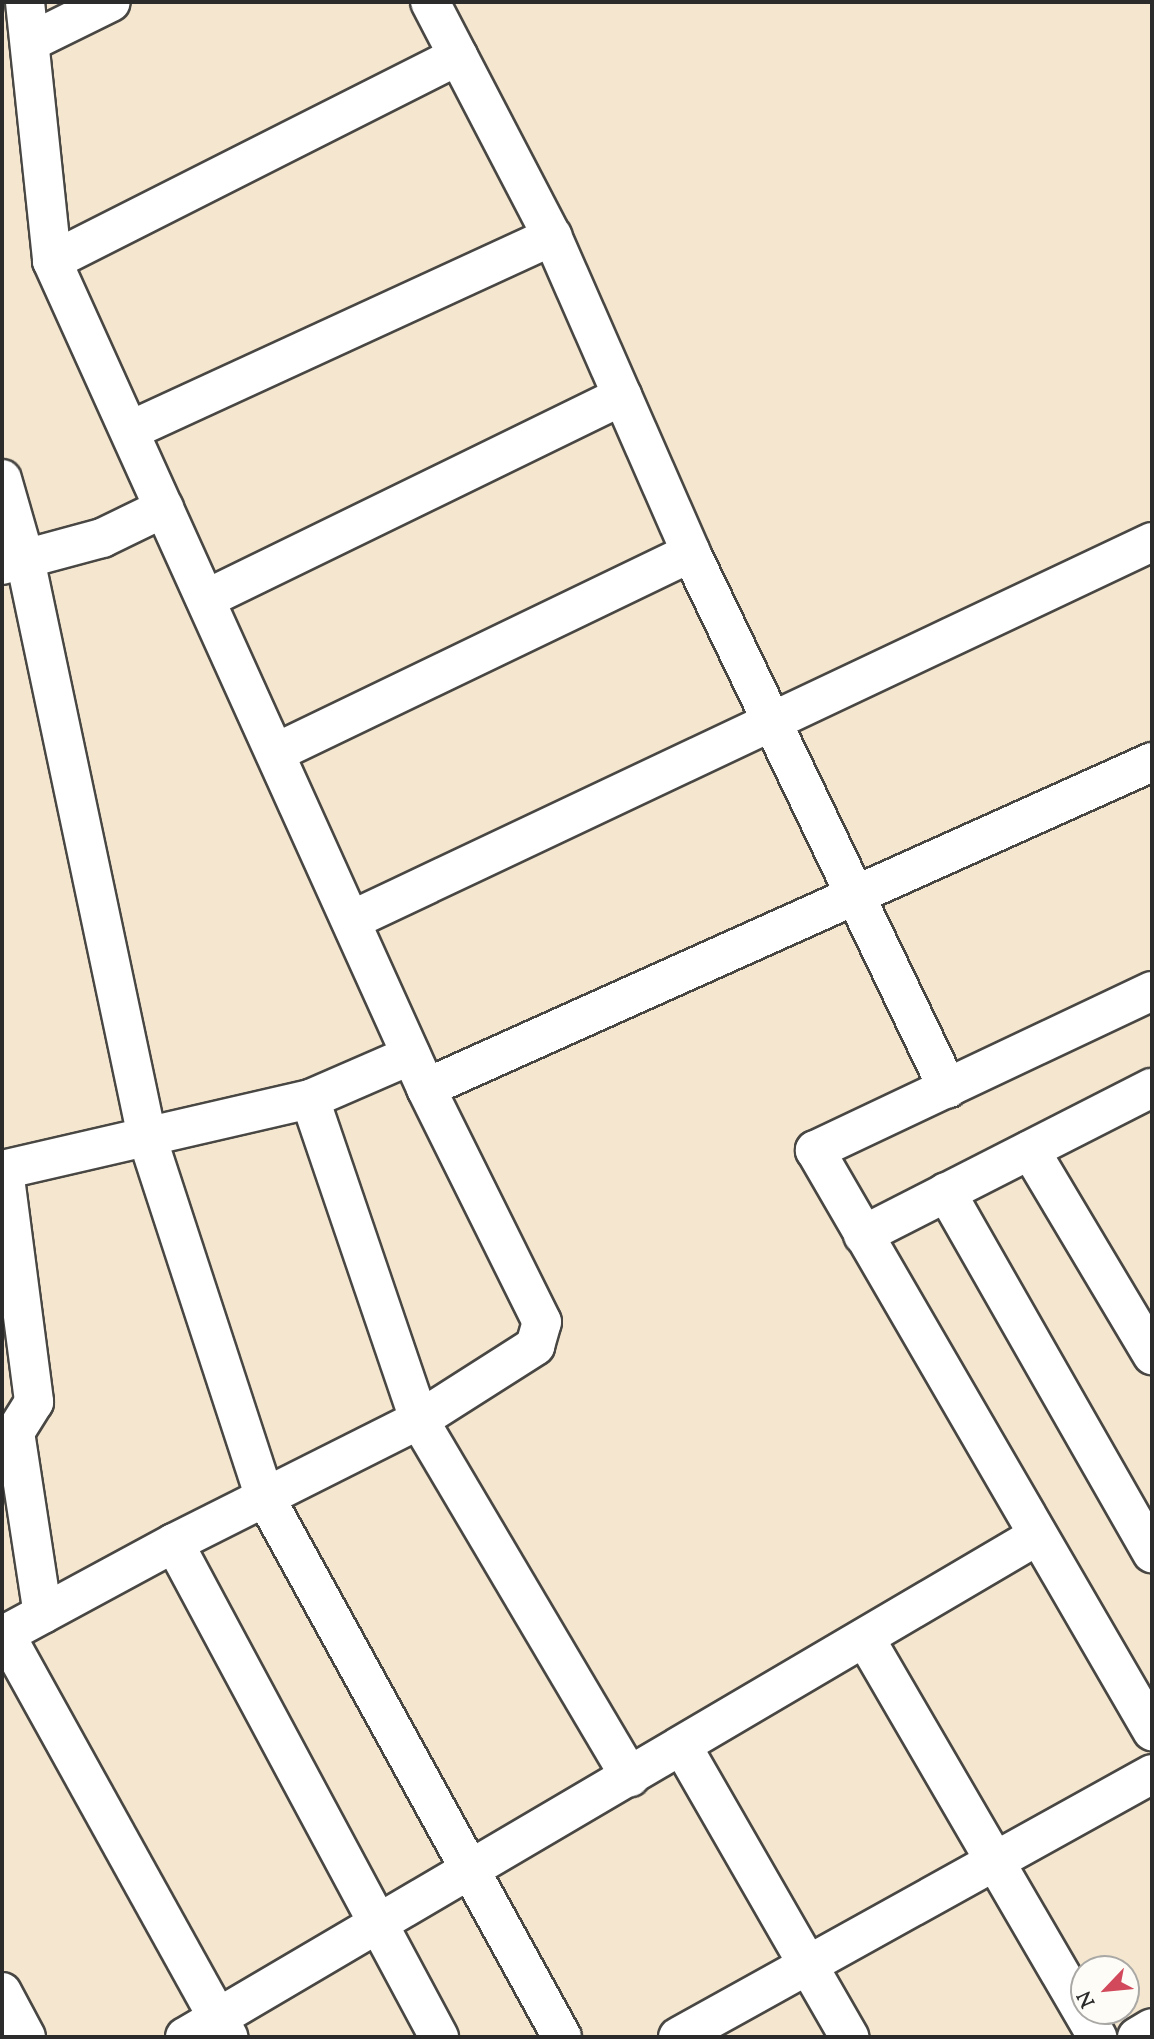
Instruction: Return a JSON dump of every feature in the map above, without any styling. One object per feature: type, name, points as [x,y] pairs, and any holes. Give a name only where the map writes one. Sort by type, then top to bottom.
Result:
[{"type":"street","points":[[25,2],[52,261],[131,430],[164,508],[208,598],[419,1072],[542,1322],[535,1346],[419,1420],[174,1543],[3,1635],[223,2028]]},
{"type":"street","points":[[30,42],[111,2]]},
{"type":"street","points":[[430,2],[552,236],[691,553],[851,893],[948,1088]]},
{"type":"street","points":[[52,261],[458,57]]},
{"type":"street","points":[[131,430],[552,236]]},
{"type":"street","points":[[208,598],[622,396]]},
{"type":"street","points":[[2,479],[14,562],[147,1137],[265,1497],[562,2037]]},
{"type":"street","points":[[14,562],[102,538],[164,508]]},
{"type":"street","points":[[352,920],[1152,542]]},
{"type":"street","points":[[277,752],[691,553]]},
{"type":"street","points":[[43,1614],[15,1432],[34,1402],[3,1170],[310,1100],[419,1072],[851,893],[1152,762]]},
{"type":"street","points":[[1152,991],[815,1150],[1152,1731]]},
{"type":"street","points":[[863,1235],[1152,1088]]},
{"type":"street","points":[[310,1100],[419,1420],[630,1777]]},
{"type":"street","points":[[1030,1150],[1152,1355]]},
{"type":"street","points":[[946,1192],[1152,1553]]},
{"type":"street","points":[[185,2037],[223,2028],[380,1926],[1037,1536]]},
{"type":"street","points":[[174,1543],[439,2037]]},
{"type":"street","points":[[865,1638],[1097,2037]]},
{"type":"street","points":[[682,1746],[849,2037]]},
{"type":"street","points":[[678,2037],[1152,1774]]},
{"type":"street","points":[[2,1992],[26,2037]]},
{"type":"street","points":[[1137,2037],[1152,2028]]}]
